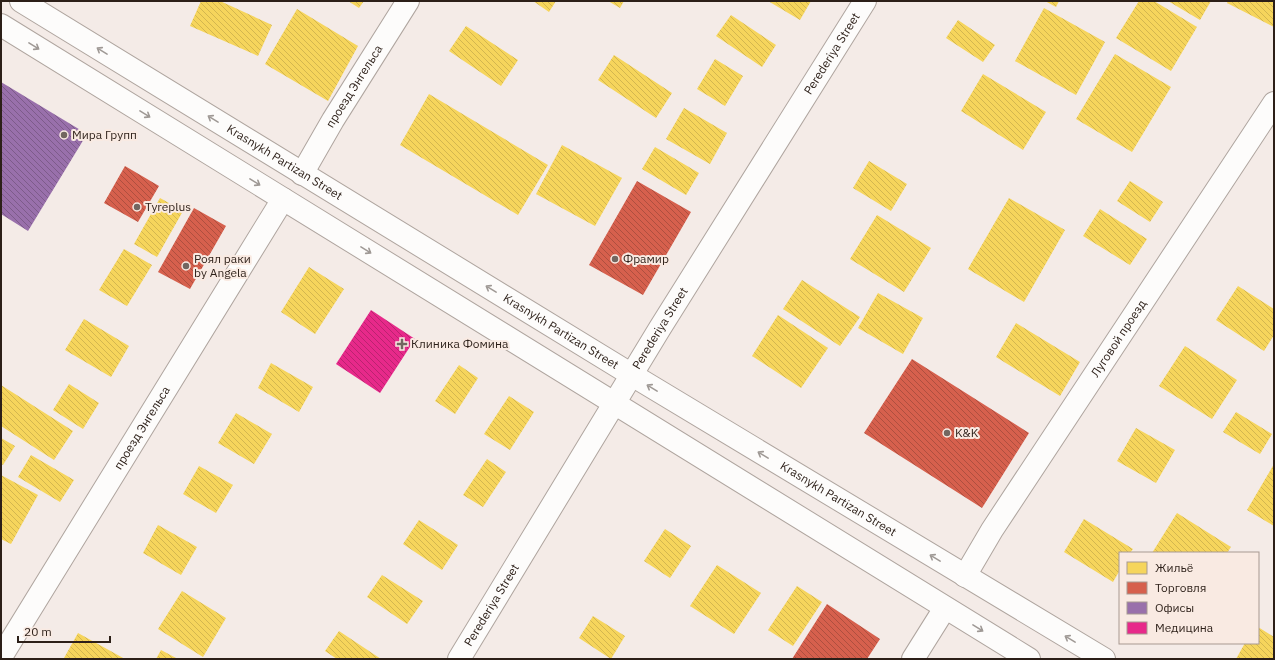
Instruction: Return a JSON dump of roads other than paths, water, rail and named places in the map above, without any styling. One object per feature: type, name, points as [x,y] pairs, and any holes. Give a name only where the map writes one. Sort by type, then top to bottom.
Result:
[{"type":"main road","name":"Krasnykh Partizan Street","points":[[21,1],[632,375],[1104,659]]},
{"type":"main road","name":"проезд Энгельса","points":[[302,174],[333,120],[408,1]]},
{"type":"main road","name":"Perederiya Street","points":[[458,659],[614,404],[866,1]]},
{"type":"main road","points":[[1,25],[1029,659]]},
{"type":"main road","name":"Луговой проезд","points":[[965,576],[1001,517],[1274,103]]},
{"type":"main road","name":"проезд Энгельса","points":[[1,656],[283,199]]},
{"type":"main road","points":[[913,659],[945,608]]},
{"type":"place","name":"Мира Групп","points":[[64,135]]},
{"type":"place","name":"Tyreplus","points":[[137,207]]},
{"type":"place","name":"Фрамир","points":[[615,259]]},
{"type":"place","name":"Роял раки by Angela","points":[[186,266]]},
{"type":"place","name":"Клиника Фомина","points":[[402,344]]},
{"type":"place","name":"K&K","points":[[947,433]]}]
